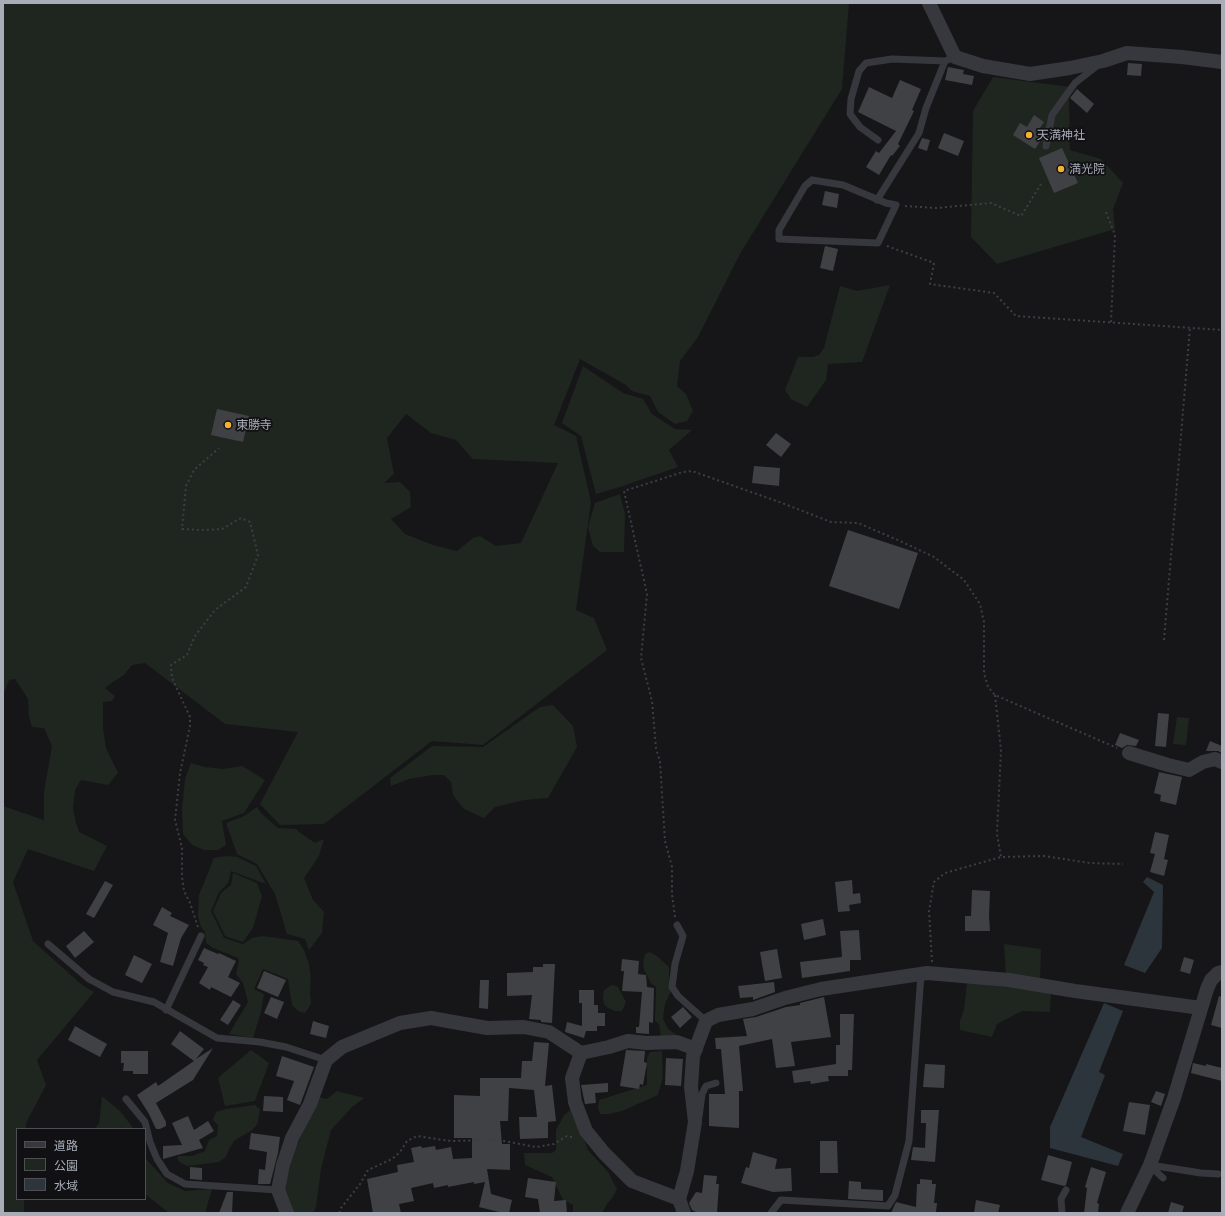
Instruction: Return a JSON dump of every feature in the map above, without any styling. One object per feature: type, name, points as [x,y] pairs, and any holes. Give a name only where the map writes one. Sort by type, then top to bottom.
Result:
[{"type":"street","points":[[929,3],[950,59],[983,66],[1030,74],[1103,61],[1127,53],[1182,57],[1222,62]]},
{"type":"street","points":[[1129,753],[1168,766],[1190,770],[1203,762],[1215,759],[1222,762]]},
{"type":"street","points":[[1127,1213],[1150,1165],[1190,1051],[1201,1008],[1211,980],[1218,973],[1222,972]]},
{"type":"street","points":[[684,1213],[679,1199],[687,1172],[695,1122],[691,1087],[693,1056],[706,1021],[718,1015],[753,1009],[786,998],[821,989],[927,973],[1009,980],[1075,991],[1201,1008]]},
{"type":"street","points":[[287,1213],[278,1190],[283,1165],[292,1138],[310,1104],[326,1060],[342,1047],[400,1023],[431,1018],[487,1028],[524,1028],[549,1032],[581,1053],[609,1047],[628,1040],[646,1043],[677,1042],[696,1049]]},
{"type":"street","points":[[581,1053],[572,1078],[575,1102],[586,1131],[604,1153],[632,1181],[679,1199]]},
{"type":"lane","points":[[877,200],[919,133],[926,108],[950,59],[892,59],[866,62],[860,71],[853,92],[850,114],[860,127],[878,140]]},
{"type":"lane","points":[[1046,146],[1052,115],[1075,83],[1103,61]]},
{"type":"lane","points":[[812,180],[843,185],[877,200],[896,205],[878,243],[779,239],[779,230],[805,186],[812,180]]},
{"type":"lane","points":[[676,925],[683,936],[675,964],[672,987],[678,996],[706,1021]]},
{"type":"lane","points":[[166,1010],[201,936]]},
{"type":"lane","points":[[48,944],[89,979],[113,992],[154,1002],[217,1038],[260,1042],[286,1047],[326,1060]]},
{"type":"lane","points":[[771,1213],[781,1200],[888,1206],[895,1194],[909,1141],[913,1100],[913,1064],[927,973]]},
{"type":"lane","points":[[695,1122],[700,1116],[702,1094],[706,1086],[716,1083]]},
{"type":"lane","points":[[126,1099],[145,1122],[150,1142],[157,1159],[167,1174],[185,1184],[278,1190]]},
{"type":"lane","points":[[1150,1165],[1201,1173],[1218,1174]]},
{"type":"lane","points":[[1150,1165],[1163,1178]]},
{"type":"lane","points":[[1062,1213],[1061,1199],[1066,1190]]},
{"type":"path","points":[[896,205],[936,208],[991,202],[1021,216],[1041,184]]},
{"type":"path","points":[[1106,212],[1115,235],[1111,322]]},
{"type":"path","points":[[878,243],[934,263],[930,284],[994,292],[1016,316],[1222,330]]},
{"type":"path","points":[[1164,640],[1190,327]]},
{"type":"path","points":[[201,936],[190,903],[184,891],[182,877],[182,848],[175,820],[180,772],[190,726],[190,717],[172,678],[171,665],[187,655],[195,636],[215,610],[246,587],[258,555],[250,522],[241,518],[222,529],[182,529],[186,486],[194,470],[219,448]]},
{"type":"path","points":[[676,925],[672,894],[672,867],[665,841],[660,762],[656,748],[652,701],[641,658],[647,594],[624,492],[683,472],[692,471],[831,522],[858,523],[934,557],[964,580],[980,604],[984,622],[984,673],[988,687],[995,694],[1129,753]]},
{"type":"path","points":[[995,694],[1001,750],[997,834],[1001,857]]},
{"type":"path","points":[[927,973],[929,911],[934,882],[945,873],[1001,857],[1044,856],[1090,863],[1123,864]]},
{"type":"path","points":[[339,1213],[340,1208],[360,1184],[368,1170],[392,1159],[400,1152],[407,1141],[417,1136],[451,1141],[499,1140],[536,1147],[554,1144],[567,1136],[594,1141]]},
{"type":"green space","points":[[3,3],[849,3],[842,89],[741,252],[698,337],[680,361],[677,386],[686,394],[693,411],[687,421],[675,424],[658,412],[650,396],[632,391],[626,385],[580,359],[554,425],[576,436],[591,502],[576,610],[594,618],[607,650],[483,745],[432,741],[324,824],[280,825],[260,804],[298,732],[225,724],[145,663],[132,665],[124,675],[105,688],[115,696],[112,701],[103,702],[103,729],[106,748],[118,773],[108,785],[81,780],[75,790],[73,808],[79,832],[107,846],[94,871],[28,849],[13,882],[33,941],[82,985],[94,992],[37,1060],[46,1085],[26,1123],[26,1128],[16,1128],[16,1200],[24,1200],[24,1213],[3,1213],[3,806],[44,820],[44,792],[52,746],[44,728],[32,727],[29,717],[28,699],[15,679],[9,680],[3,695]],"holes":[[[406,414],[431,433],[456,440],[473,459],[558,463],[521,543],[496,546],[480,536],[473,538],[457,551],[433,545],[405,534],[391,519],[411,507],[410,492],[400,482],[384,483],[394,474],[387,438]]]},
{"type":"green space","points":[[993,77],[1071,87],[1069,98],[1070,150],[1101,159],[1123,183],[1113,209],[1115,229],[997,264],[971,237],[973,111]]},
{"type":"green space","points":[[890,285],[862,362],[828,364],[826,380],[807,407],[791,399],[785,390],[798,357],[813,357],[819,355],[824,348],[840,286],[857,291]]},
{"type":"green space","points":[[583,366],[623,393],[643,399],[652,414],[675,429],[692,430],[669,450],[678,467],[596,494],[581,436],[562,423]]},
{"type":"green space","points":[[620,494],[625,514],[624,552],[600,552],[593,546],[588,527],[595,503]]},
{"type":"green space","points":[[553,705],[573,726],[577,747],[548,798],[524,800],[495,807],[484,818],[464,809],[453,795],[451,782],[444,775],[432,775],[409,779],[391,786],[390,778],[432,746],[483,747],[540,707]]},
{"type":"green space","points":[[1177,717],[1189,718],[1186,745],[1173,744]]},
{"type":"green space","points":[[191,763],[205,767],[223,769],[242,766],[265,780],[244,813],[222,821],[226,845],[218,850],[204,850],[192,845],[183,834],[182,810],[185,779]]},
{"type":"green space","points":[[257,807],[262,814],[278,828],[296,829],[315,843],[324,839],[319,856],[304,878],[313,900],[324,912],[322,933],[309,950],[305,939],[287,934],[275,894],[257,864],[237,854],[226,823],[244,816]]},
{"type":"green space","points":[[226,856],[237,857],[256,866],[266,884],[231,871],[228,883],[219,892],[211,911],[224,938],[243,944],[252,938],[263,936],[298,941],[304,950],[309,964],[311,1004],[305,1013],[298,1011],[292,1005],[288,979],[263,969],[254,989],[264,994],[261,1012],[253,1038],[229,1034],[248,1002],[243,983],[236,974],[239,961],[238,958],[213,948],[206,943],[205,932],[201,927],[198,916],[199,895],[214,858]]},
{"type":"green space","points":[[233,873],[257,883],[262,896],[253,928],[243,942],[225,936],[213,911],[221,893],[231,885]]},
{"type":"green space","points":[[1004,944],[1041,949],[1040,982],[1006,976]]},
{"type":"green space","points":[[650,952],[669,967],[669,982],[671,991],[665,1004],[663,1019],[668,1029],[679,1037],[661,1037],[659,1024],[655,1021],[656,987],[651,983],[644,970],[643,963],[645,954]]},
{"type":"green space","points":[[967,982],[1051,992],[1050,1012],[1023,1011],[1018,1013],[997,1024],[992,1037],[960,1030],[960,1021],[964,1010]]},
{"type":"green space","points":[[612,985],[618,987],[626,1002],[622,1011],[615,1011],[608,1008],[604,1004],[604,990]]},
{"type":"green space","points":[[251,1050],[269,1063],[255,1101],[225,1106],[218,1078]]},
{"type":"green space","points":[[662,1051],[663,1077],[658,1095],[622,1111],[609,1114],[600,1114],[598,1108],[599,1100],[647,1085],[647,1058],[650,1052]]},
{"type":"green space","points":[[337,1091],[364,1098],[352,1107],[331,1130],[321,1169],[316,1207],[313,1213],[293,1213],[284,1189],[294,1153],[318,1097],[327,1099]]},
{"type":"green space","points":[[102,1096],[120,1111],[133,1128],[95,1128],[99,1124]]},
{"type":"green space","points":[[255,1105],[260,1109],[256,1126],[251,1131],[235,1140],[226,1157],[219,1162],[188,1166],[181,1163],[177,1159],[178,1156],[192,1156],[205,1151],[209,1140],[217,1136],[218,1125],[213,1120],[216,1112]]},
{"type":"green space","points":[[573,1108],[588,1150],[608,1172],[617,1189],[602,1213],[573,1213],[573,1205],[563,1200],[552,1177],[525,1165],[524,1153],[552,1153],[556,1150],[556,1130],[564,1115]]},
{"type":"green space","points":[[146,1159],[168,1183],[185,1191],[212,1189],[205,1213],[169,1213],[146,1195]]},
{"type":"water","points":[[1147,877],[1163,885],[1162,948],[1145,973],[1124,965],[1154,892],[1143,882]]},
{"type":"water","points":[[1104,1003],[1123,1011],[1099,1072],[1105,1075],[1081,1137],[1123,1154],[1118,1166],[1050,1148],[1050,1127]]},
{"type":"building","points":[[1128,63],[1142,64],[1141,76],[1127,75]]},
{"type":"building","points":[[948,67],[964,70],[963,74],[974,76],[972,85],[945,80]]},
{"type":"building","points":[[900,80],[921,89],[912,110],[914,111],[898,144],[900,146],[892,156],[891,155],[879,175],[866,167],[876,151],[879,153],[896,131],[858,112],[869,87],[892,98]]},
{"type":"building","points":[[1077,89],[1094,104],[1087,113],[1070,98]]},
{"type":"building","points":[[1034,115],[1044,122],[1036,134],[1042,138],[1035,149],[1013,135],[1020,123],[1027,127]]},
{"type":"building","points":[[944,133],[964,141],[958,156],[938,148]]},
{"type":"building","points":[[922,138],[930,140],[927,151],[918,148]]},
{"type":"building","points":[[1062,148],[1078,183],[1054,193],[1039,158]]},
{"type":"building","points":[[825,191],[839,194],[837,208],[822,205]]},
{"type":"building","points":[[825,246],[838,249],[833,271],[820,268]]},
{"type":"building","points":[[217,409],[249,416],[243,442],[211,435]]},
{"type":"building","points":[[776,433],[791,444],[781,457],[766,445]]},
{"type":"building","points":[[754,466],[780,468],[779,486],[752,483]]},
{"type":"building","points":[[848,530],[918,553],[899,609],[829,586]]},
{"type":"building","points":[[1158,713],[1169,714],[1166,747],[1155,746]]},
{"type":"building","points":[[1120,733],[1139,740],[1136,746],[1127,745],[1122,748],[1115,745]]},
{"type":"building","points":[[1210,741],[1222,746],[1222,753],[1218,751],[1206,751]]},
{"type":"building","points":[[1159,772],[1182,777],[1176,805],[1160,801],[1161,795],[1154,793]]},
{"type":"building","points":[[1155,832],[1169,835],[1164,859],[1168,860],[1164,876],[1150,872],[1155,854],[1150,853]]},
{"type":"building","points":[[852,880],[853,894],[860,893],[861,903],[849,905],[850,911],[838,912],[835,882]]},
{"type":"building","points":[[105,881],[113,885],[94,918],[86,914]]},
{"type":"building","points":[[972,890],[990,891],[990,931],[965,931],[965,916],[971,916]]},
{"type":"building","points":[[162,907],[172,913],[170,916],[189,925],[181,938],[173,966],[160,962],[168,933],[153,925]]},
{"type":"building","points":[[823,919],[826,935],[804,940],[801,924]]},
{"type":"building","points":[[859,930],[861,960],[850,960],[850,971],[802,978],[800,962],[842,957],[840,931]]},
{"type":"building","points":[[84,931],[94,942],[75,958],[66,946]]},
{"type":"building","points":[[204,948],[236,961],[228,977],[240,983],[231,997],[211,987],[210,990],[199,983],[208,967],[203,965],[204,963],[198,960]]},
{"type":"building","points":[[777,949],[782,978],[765,981],[760,952]]},
{"type":"building","points":[[134,955],[152,964],[142,983],[125,975]]},
{"type":"building","points":[[1184,957],[1194,960],[1190,974],[1180,971]]},
{"type":"building","points":[[622,959],[639,961],[638,974],[646,975],[647,987],[654,988],[653,1023],[649,1022],[649,1034],[636,1033],[636,1027],[639,1027],[642,992],[622,991],[624,971],[621,971]]},
{"type":"building","points":[[543,964],[555,964],[552,1023],[529,1019],[532,995],[507,996],[507,973],[533,972],[533,967],[543,967]]},
{"type":"building","points":[[264,971],[286,980],[278,997],[257,988]]},
{"type":"building","points":[[480,980],[489,980],[488,1009],[479,1008]]},
{"type":"building","points":[[774,982],[775,992],[753,1000],[753,997],[740,998],[738,986]]},
{"type":"building","points":[[579,990],[594,990],[594,1005],[598,1005],[598,1013],[605,1013],[605,1026],[597,1026],[597,1031],[586,1031],[584,1038],[565,1032],[567,1022],[582,1026],[582,1003],[579,1003]]},
{"type":"building","points":[[1219,996],[1222,997],[1222,1028],[1211,1025]]},
{"type":"building","points":[[271,997],[284,1002],[277,1019],[264,1013]]},
{"type":"building","points":[[824,997],[831,1037],[791,1042],[795,1066],[776,1068],[772,1039],[739,1046],[743,1091],[739,1091],[739,1128],[709,1126],[709,1094],[725,1094],[721,1049],[716,1049],[715,1038],[747,1036],[743,1019],[756,1017]]},
{"type":"building","points":[[233,1000],[241,1005],[228,1025],[220,1020]]},
{"type":"building","points":[[683,1007],[692,1017],[680,1028],[671,1017]]},
{"type":"building","points":[[840,1014],[854,1014],[852,1070],[848,1070],[848,1076],[828,1076],[829,1081],[811,1084],[810,1081],[794,1083],[792,1071],[836,1064],[836,1045],[840,1045]]},
{"type":"building","points":[[313,1021],[329,1026],[326,1038],[310,1034]]},
{"type":"building","points":[[75,1026],[107,1044],[100,1057],[68,1040]]},
{"type":"building","points":[[180,1031],[204,1049],[196,1059],[213,1048],[193,1080],[156,1103],[166,1122],[166,1126],[156,1129],[149,1114],[137,1095],[156,1082],[158,1086],[194,1061],[171,1044]]},
{"type":"building","points":[[534,1042],[549,1043],[545,1086],[552,1085],[556,1121],[548,1122],[548,1138],[520,1139],[519,1117],[537,1117],[534,1090],[509,1088],[508,1121],[500,1121],[502,1144],[510,1144],[510,1170],[487,1169],[491,1194],[512,1200],[509,1213],[479,1207],[485,1182],[474,1184],[474,1182],[434,1188],[433,1183],[411,1188],[414,1201],[399,1204],[401,1213],[373,1213],[367,1179],[398,1172],[397,1165],[414,1162],[411,1148],[435,1146],[436,1150],[451,1147],[453,1159],[472,1158],[472,1138],[454,1138],[454,1095],[480,1096],[480,1078],[521,1078],[522,1061],[532,1061]]},
{"type":"building","points":[[626,1050],[645,1051],[644,1062],[647,1063],[643,1085],[640,1084],[639,1089],[620,1086]]},
{"type":"building","points":[[121,1051],[148,1051],[148,1074],[133,1074],[133,1071],[123,1071],[124,1063],[121,1063]]},
{"type":"building","points":[[282,1056],[314,1067],[300,1105],[287,1100],[294,1081],[276,1076]]},
{"type":"building","points":[[666,1058],[683,1059],[681,1086],[665,1085]]},
{"type":"building","points":[[1193,1063],[1206,1066],[1206,1064],[1222,1068],[1222,1081],[1191,1073]]},
{"type":"building","points":[[925,1064],[945,1065],[944,1088],[923,1087]]},
{"type":"building","points":[[608,1083],[608,1092],[595,1093],[596,1103],[585,1104],[581,1085]]},
{"type":"building","points":[[1156,1091],[1165,1094],[1161,1106],[1151,1102]]},
{"type":"building","points":[[264,1096],[283,1097],[283,1112],[263,1111]]},
{"type":"building","points":[[1129,1102],[1150,1105],[1145,1135],[1123,1131]]},
{"type":"building","points":[[921,1110],[939,1110],[935,1162],[911,1160],[913,1147],[925,1148],[926,1123],[921,1123]]},
{"type":"building","points":[[188,1116],[194,1130],[208,1121],[214,1131],[199,1140],[203,1148],[163,1159],[163,1146],[182,1145],[172,1123]]},
{"type":"building","points":[[251,1133],[280,1137],[278,1153],[270,1184],[258,1184],[259,1169],[265,1170],[267,1152],[249,1149]]},
{"type":"building","points":[[820,1141],[837,1141],[838,1173],[820,1173]]},
{"type":"building","points":[[753,1152],[777,1159],[775,1169],[791,1168],[792,1191],[773,1192],[741,1183],[746,1167],[749,1168]]},
{"type":"building","points":[[1048,1155],[1072,1162],[1066,1185],[1064,1186],[1041,1180]]},
{"type":"building","points":[[190,1167],[202,1168],[202,1180],[190,1179]]},
{"type":"building","points":[[1091,1167],[1106,1172],[1097,1203],[1099,1204],[1098,1213],[1084,1213],[1087,1188],[1085,1187]]},
{"type":"building","points":[[704,1175],[717,1176],[716,1184],[719,1184],[717,1213],[698,1213],[692,1210],[689,1203],[696,1192],[702,1193]]},
{"type":"building","points":[[528,1178],[556,1182],[554,1201],[566,1200],[567,1213],[540,1213],[538,1199],[525,1197]]},
{"type":"building","points":[[920,1179],[932,1180],[932,1184],[936,1184],[934,1203],[937,1203],[936,1212],[891,1213],[896,1202],[916,1207],[917,1184],[920,1184]]},
{"type":"building","points":[[849,1181],[861,1182],[861,1189],[883,1190],[883,1201],[848,1199]]},
{"type":"building","points":[[227,1192],[233,1192],[232,1213],[219,1213]]},
{"type":"building","points":[[976,1200],[1000,1205],[998,1213],[974,1213]]},
{"type":"building","points":[[1171,1202],[1184,1206],[1182,1213],[1168,1213]]},
{"type":"place","name":"天満神社","points":[[1029,135]]},
{"type":"place","name":"満光院","points":[[1061,169]]},
{"type":"place","name":"東勝寺","points":[[228,425]]}]
